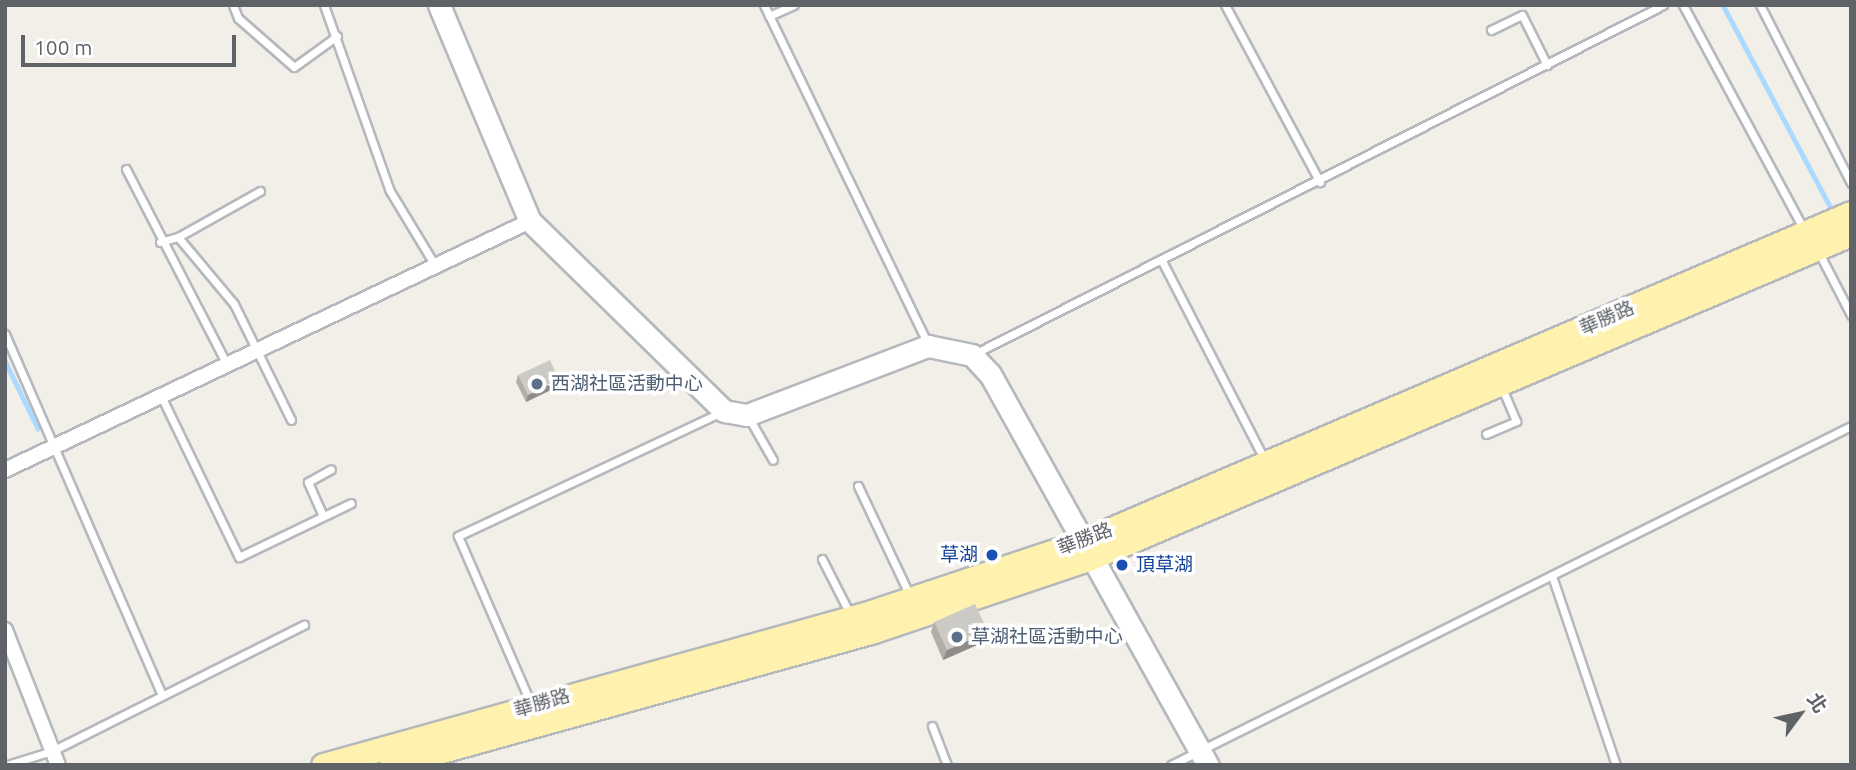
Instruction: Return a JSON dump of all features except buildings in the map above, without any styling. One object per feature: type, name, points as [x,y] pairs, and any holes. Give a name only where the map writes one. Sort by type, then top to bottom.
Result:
[{"type":"main road","points":[[1816,238],[1851,213]]},
{"type":"main road","points":[[1816,238],[1851,234]]},
{"type":"main road","name":"華勝路","points":[[536,715],[871,632],[1086,550],[1500,384],[1816,238]]},
{"type":"main road","name":"華勝路","points":[[391,765],[536,715],[912,600],[1086,550],[1266,463],[1816,238]]},
{"type":"main road","name":"華勝路","points":[[323,765],[415,755]]},
{"type":"street","points":[[439,5],[530,221],[724,411],[747,415],[928,346],[972,355],[990,374],[1086,550],[1205,758]]},
{"type":"street","points":[[5,470],[54,441],[436,267],[530,221]]},
{"type":"street","points":[[5,630],[58,765]]},
{"type":"lane","points":[[233,5],[238,18],[294,67],[337,36]]},
{"type":"lane","points":[[324,5],[337,36],[359,117],[390,191],[436,267]]},
{"type":"lane","points":[[764,5],[928,346]]},
{"type":"lane","points":[[769,16],[794,5]]},
{"type":"lane","points":[[1225,5],[1320,182]]},
{"type":"lane","points":[[972,355],[1320,182],[1664,5]]},
{"type":"lane","points":[[1683,5],[1816,238],[1851,315]]},
{"type":"lane","points":[[1760,5],[1851,183]]},
{"type":"lane","points":[[1491,30],[1522,15],[1547,65]]},
{"type":"lane","points":[[126,170],[160,242],[226,363]]},
{"type":"lane","points":[[160,242],[178,237],[260,191]]},
{"type":"lane","points":[[178,237],[234,304],[258,348],[291,420]]},
{"type":"lane","points":[[1162,261],[1266,463]]},
{"type":"lane","points":[[5,334],[54,441],[161,692]]},
{"type":"lane","points":[[1486,435],[1516,421],[1500,384]]},
{"type":"lane","points":[[160,393],[239,558],[351,503]]},
{"type":"lane","points":[[536,715],[458,536],[724,411]]},
{"type":"lane","points":[[747,415],[773,460]]},
{"type":"lane","points":[[1171,765],[1205,758],[1375,658],[1552,576],[1851,426]]},
{"type":"lane","points":[[323,516],[308,482],[331,469]]},
{"type":"lane","points":[[858,486],[912,600]]},
{"type":"lane","points":[[822,559],[852,618]]},
{"type":"lane","points":[[1552,576],[1616,765]]},
{"type":"lane","points":[[7,765],[52,751],[161,692],[304,625]]},
{"type":"lane","points":[[932,726],[947,765]]},
{"type":"waterway","points":[[1723,5],[1834,214]]},
{"type":"waterway","points":[[5,361],[38,428]]},
{"type":"place","name":"西湖社區活動中心","points":[[537,384]]},
{"type":"place","name":"草湖","points":[[992,555]]},
{"type":"place","name":"頂草湖","points":[[1122,565]]},
{"type":"place","name":"草湖社區活動中心","points":[[957,637]]}]
